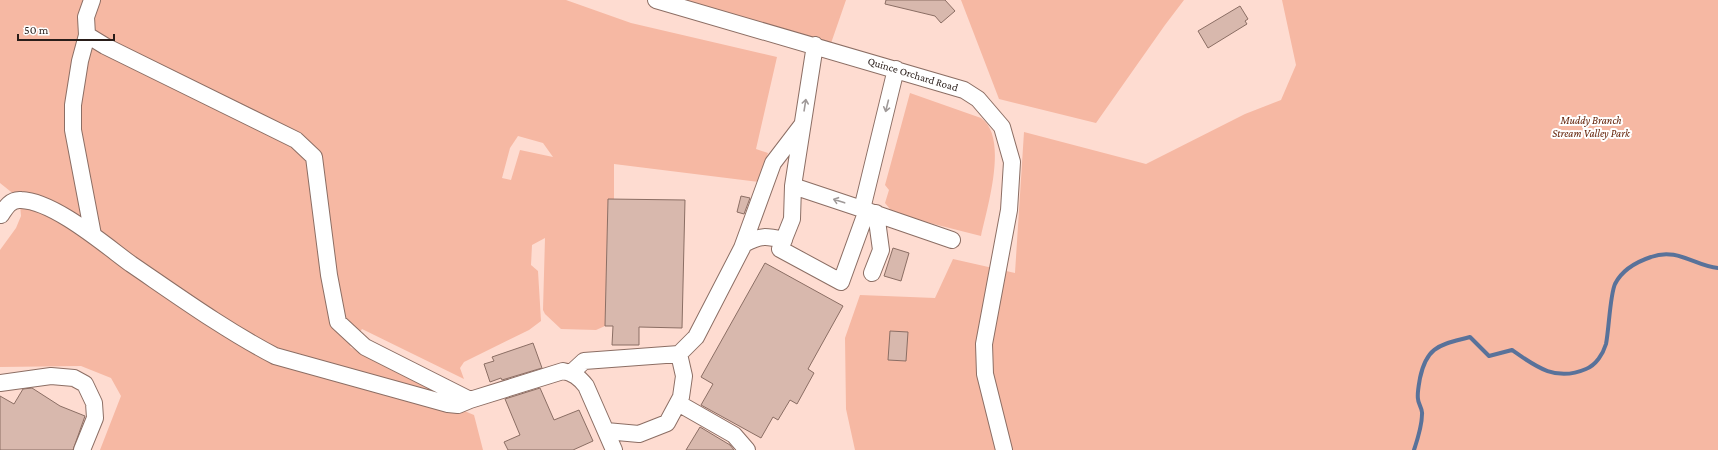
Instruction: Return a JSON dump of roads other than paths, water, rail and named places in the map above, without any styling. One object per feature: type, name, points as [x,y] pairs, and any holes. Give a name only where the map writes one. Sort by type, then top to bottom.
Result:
[{"type":"street","points":[[92,0],[86,17],[86,35],[73,105],[73,130],[93,234]]},
{"type":"street","name":"Quince Orchard Road","points":[[656,0],[964,90],[978,99],[1002,127],[1012,162],[1010,210],[984,344],[985,374],[1004,450]]},
{"type":"street","points":[[86,35],[105,46],[296,140],[314,157],[329,275],[338,322],[365,347],[470,400]]},
{"type":"street","points":[[814,45],[793,186],[792,219],[780,250],[841,282],[868,211],[896,69]]},
{"type":"street","points":[[572,373],[584,360],[679,354],[696,338],[744,244],[774,163],[802,126]]},
{"type":"street","points":[[793,186],[952,240]]},
{"type":"street","points":[[0,219],[12,202],[21,200],[50,209],[93,234],[170,290],[253,345],[275,356],[448,404],[458,405],[562,371],[572,373],[580,378],[586,386],[614,450]]},
{"type":"street","points":[[868,211],[881,250],[872,273]]},
{"type":"street","points":[[744,244],[756,237],[765,236],[784,240]]},
{"type":"street","points":[[606,431],[639,434],[667,422],[681,397],[684,376],[679,354]]},
{"type":"street","points":[[0,383],[51,376],[74,378],[85,384],[94,403],[95,418],[82,450]]},
{"type":"street","points":[[678,403],[734,435],[747,450]]},
{"type":"waterway","points":[[1414,450],[1420,432],[1422,418],[1422,410],[1418,397],[1420,378],[1427,359],[1437,348],[1451,342],[1470,337],[1489,356],[1512,350],[1529,362],[1547,371],[1565,374],[1575,373],[1593,365],[1603,352],[1606,344],[1613,289],[1621,275],[1630,267],[1651,257],[1669,254],[1686,258],[1710,267],[1718,268]]},
{"type":"park label","name":"Muddy Branch Stream Valley Park","points":[[1591,126]]}]
